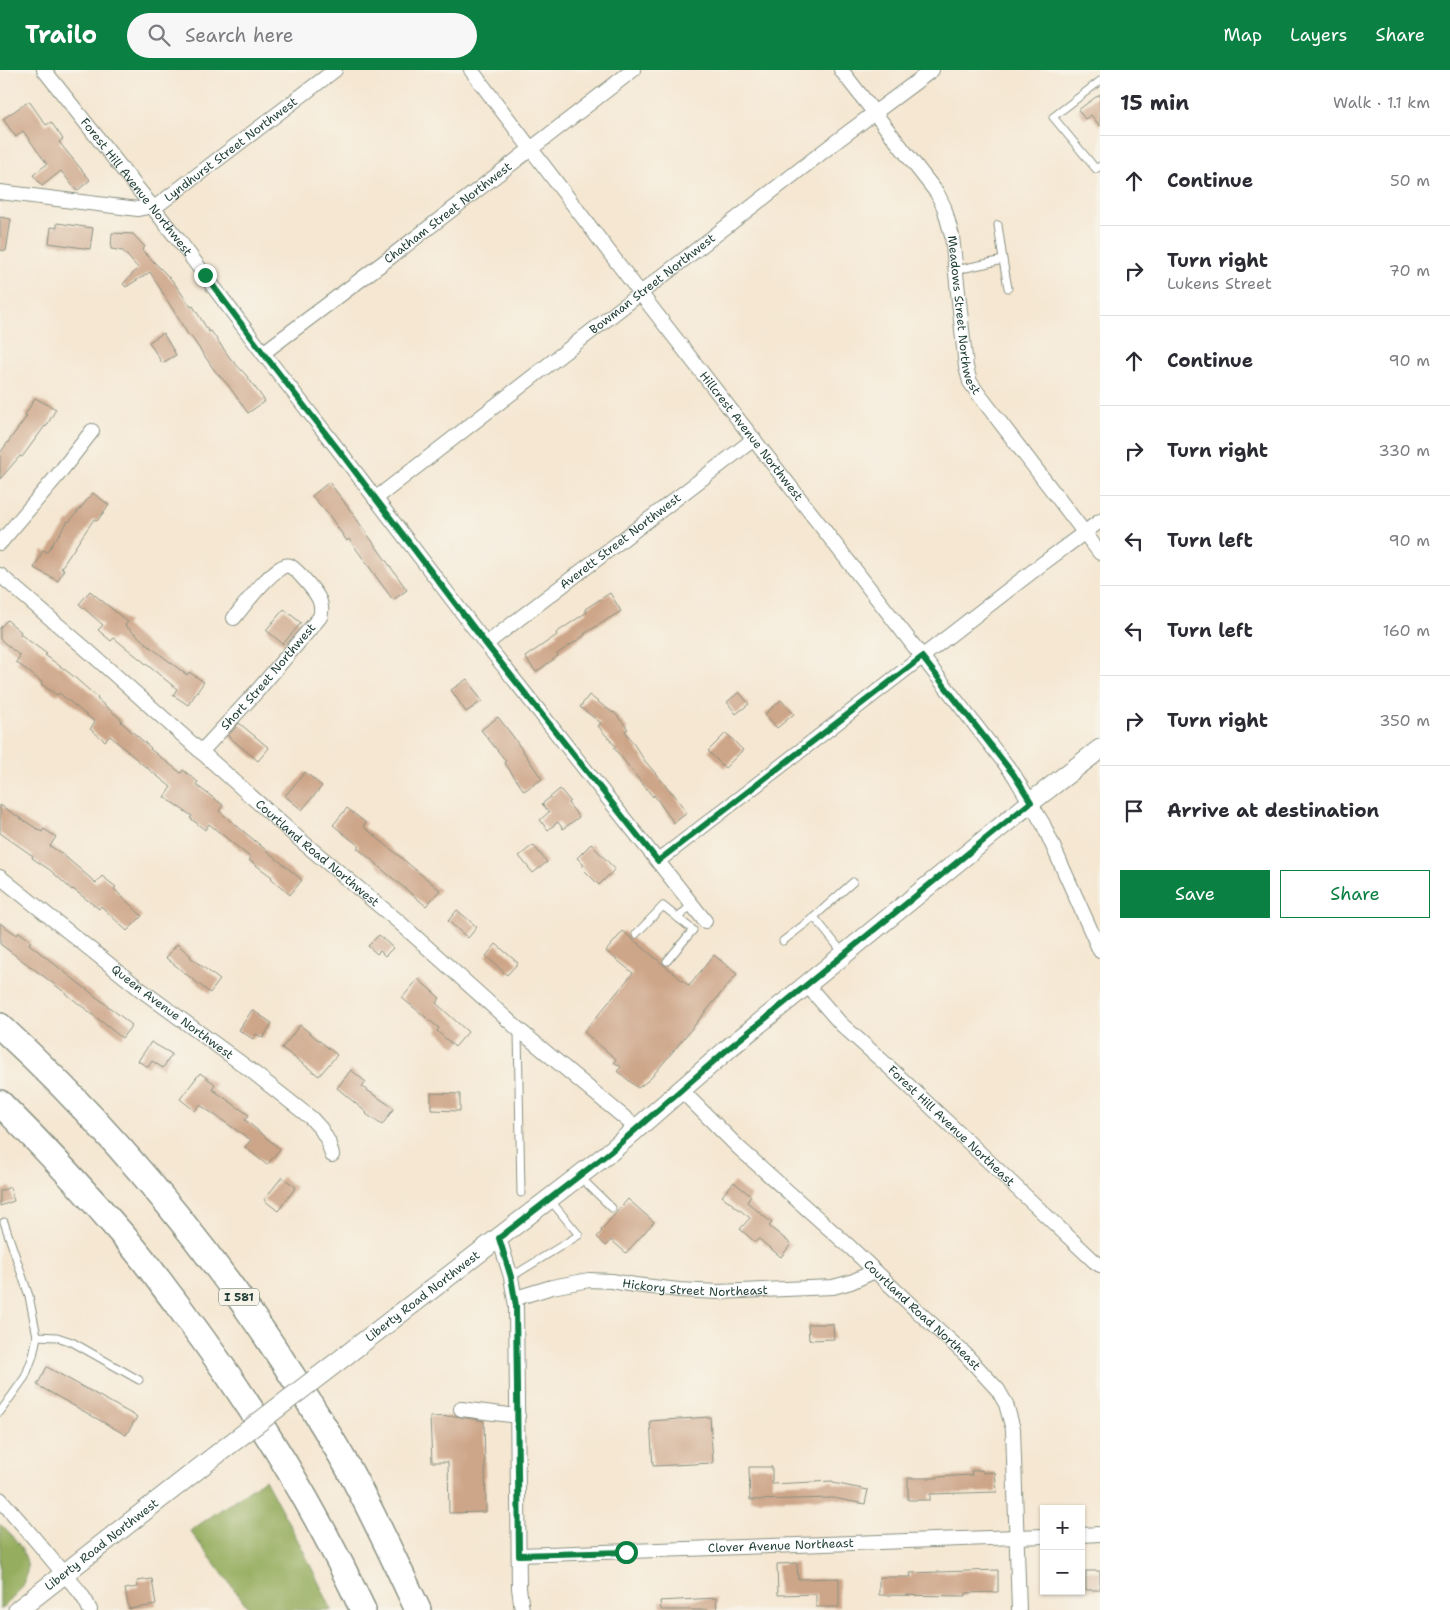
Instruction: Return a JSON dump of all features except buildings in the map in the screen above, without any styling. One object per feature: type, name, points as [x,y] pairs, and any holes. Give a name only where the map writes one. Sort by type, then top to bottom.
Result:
[{"type":"highway","name":"I 581","points":[[0,1026],[63,1086],[133,1162],[172,1208],[230,1284],[289,1371],[346,1466],[390,1549],[418,1610]]},
{"type":"highway","points":[[0,1103],[42,1145],[130,1243],[225,1370],[282,1458],[332,1548],[362,1610]]},
{"type":"street","name":"Forest Hill Avenue Northwest","points":[[44,70],[185,248],[486,644],[705,921]]},
{"type":"street","name":"Lyndhurst Street Northwest","points":[[0,192],[104,206],[138,209],[152,207],[165,201],[335,70]]},
{"type":"street","name":"Hillcrest Avenue Northwest","points":[[471,70],[641,294],[1014,775],[1043,824],[1100,951]]},
{"type":"street","name":"Chatham Street Northwest","points":[[263,353],[633,70]]},
{"type":"street","name":"Meadows Street Northwest","points":[[841,70],[937,194],[944,207],[950,225],[966,367],[970,382],[1100,554]]},
{"type":"street","name":"Bowman Street Northwest","points":[[375,499],[932,70]]},
{"type":"street","points":[[0,543],[57,476],[92,431]]},
{"type":"street","name":"Averett Street Northwest","points":[[486,644],[754,439]]},
{"type":"street","points":[[658,861],[1100,521]]},
{"type":"street","name":"Short Street Northwest","points":[[201,752],[258,690],[320,617],[322,610],[321,602],[304,579],[290,566],[284,565],[255,592],[234,618]]},
{"type":"street","name":"Courtland Road Northwest","points":[[0,575],[299,839],[399,922],[518,1029],[638,1129]]},
{"type":"street","name":"Liberty Road Northwest","points":[[18,1610],[216,1455],[580,1177],[638,1129],[729,1048],[1031,802],[1100,749]]},
{"type":"street","name":"Queen Avenue Northwest","points":[[0,877],[140,989],[249,1069],[311,1118],[322,1129],[332,1155]]},
{"type":"street","name":"Forest Hill Avenue Northeast","points":[[806,985],[841,1024],[1100,1265]]},
{"type":"street","name":"Courtland Road Northeast","points":[[682,1090],[739,1148],[965,1354],[998,1390],[1006,1404],[1013,1429],[1020,1610]]},
{"type":"street","points":[[499,1238],[516,1298],[519,1555],[522,1610]]},
{"type":"street","name":"Hickory Street Northeast","points":[[516,1298],[589,1280],[612,1280],[635,1285],[679,1290],[718,1292],[833,1287],[851,1282],[875,1271]]},
{"type":"street","points":[[460,1409],[518,1416]]},
{"type":"street","points":[[0,1499],[79,1590],[87,1601],[90,1610]]},
{"type":"street","points":[[1085,1534],[1100,1534]]},
{"type":"street","name":"Clover Avenue Northeast","points":[[519,1555],[1040,1536]]},
{"type":"lane","points":[[1099,170],[1053,117],[1100,81]]},
{"type":"lane","points":[[998,225],[1008,288]]},
{"type":"lane","points":[[956,270],[1003,260]]},
{"type":"lane","points":[[782,941],[814,917],[853,882]]},
{"type":"lane","points":[[678,918],[692,904]]},
{"type":"lane","points":[[636,934],[663,906],[693,930],[667,960]]},
{"type":"lane","points":[[814,917],[844,955]]},
{"type":"lane","points":[[518,1029],[521,1193]]},
{"type":"lane","points":[[580,1177],[612,1208]]},
{"type":"lane","points":[[511,1277],[580,1235],[550,1200]]},
{"type":"lane","points":[[0,1412],[25,1377],[33,1356],[37,1336],[29,1296],[4,1222]]},
{"type":"lane","points":[[37,1336],[57,1337],[72,1342],[139,1380]]},
{"type":"green space","points":[[265,1479],[302,1548],[332,1610],[250,1610],[190,1531]]},
{"type":"green space","points":[[0,1524],[22,1550],[27,1562],[27,1570],[18,1592],[0,1610]]},
{"type":"route","points":[[205,275],[486,644],[658,861],[922,657],[1014,775],[1031,802],[729,1048],[580,1177],[499,1238],[516,1298],[519,1555],[626,1552]]}]
